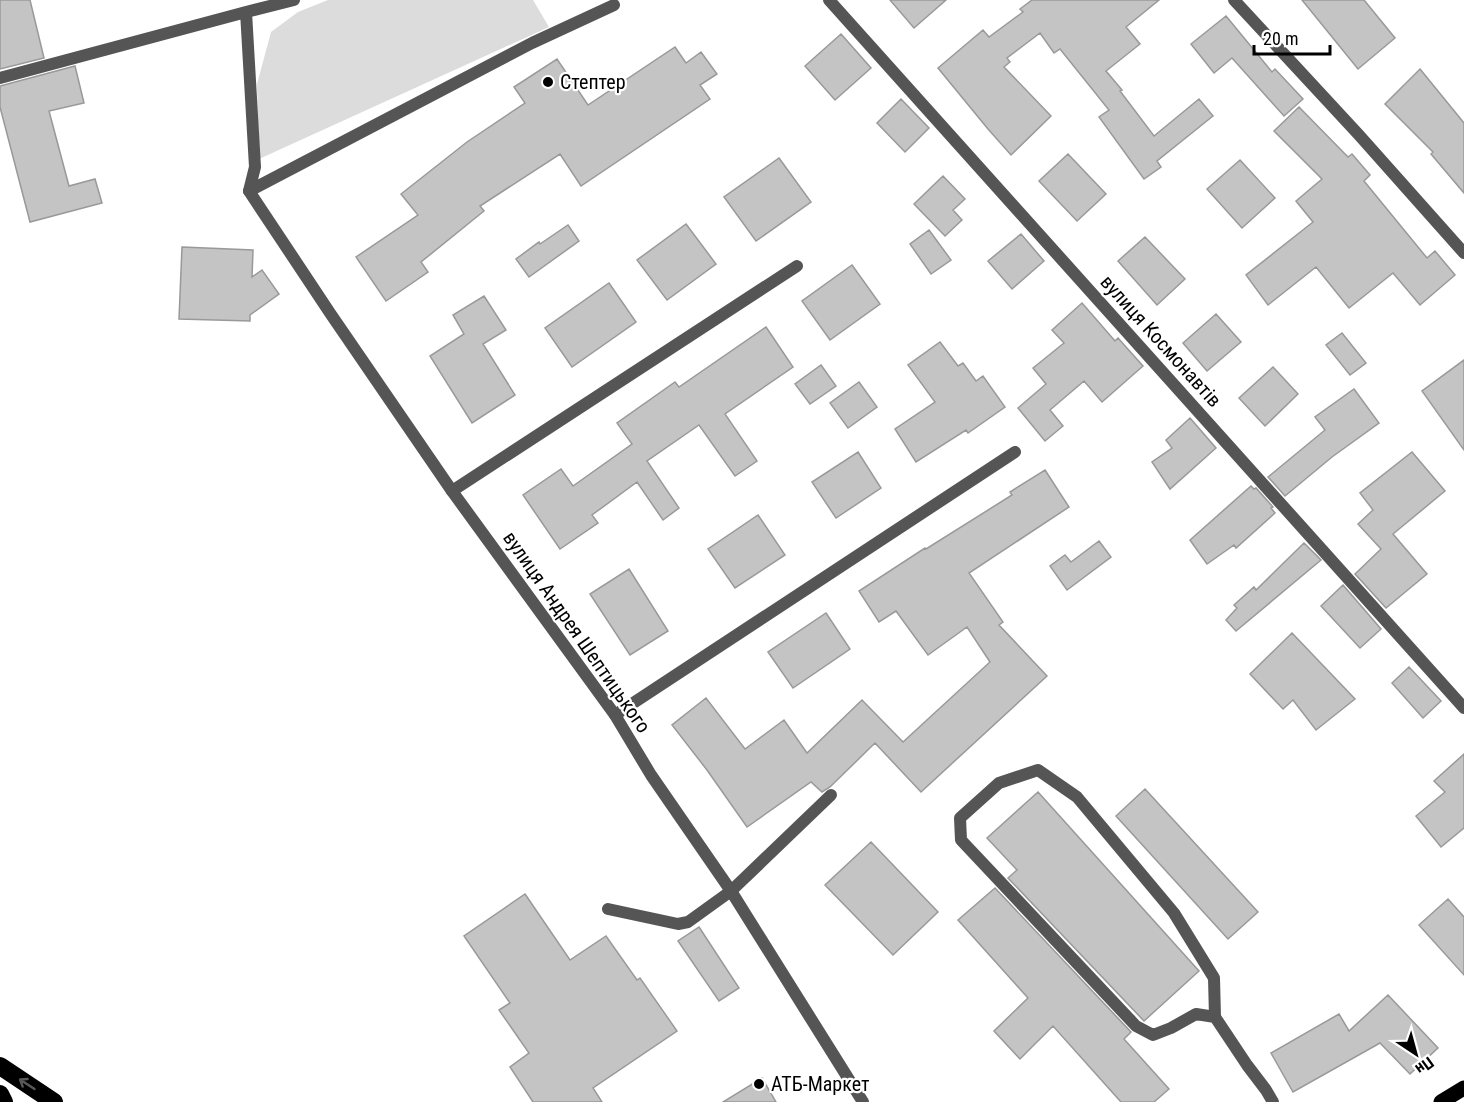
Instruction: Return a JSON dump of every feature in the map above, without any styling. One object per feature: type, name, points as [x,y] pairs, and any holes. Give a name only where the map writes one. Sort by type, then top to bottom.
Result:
[{"type":"highway","points":[[0,1066],[54,1102]]},
{"type":"highway","points":[[0,1094],[4,1102]]},
{"type":"main road","points":[[1441,1102],[1464,1088]]},
{"type":"street","points":[[0,78],[294,0]]},
{"type":"street","name":"вулиця Космонавтів","points":[[829,0],[1464,708]]},
{"type":"street","points":[[1234,0],[1464,253]]},
{"type":"street","points":[[249,191],[532,43],[614,5]]},
{"type":"street","points":[[246,12],[255,167],[249,191]]},
{"type":"street","name":"вулиця Андрея Шептицького","points":[[249,191],[330,313],[453,490],[615,716],[651,775],[731,891],[863,1102]]},
{"type":"street","points":[[453,490],[797,266]]},
{"type":"street","points":[[615,716],[1015,452]]},
{"type":"street","points":[[1215,1017],[1196,1014],[1153,1035],[1136,1026],[961,840],[960,818],[999,783],[1038,770],[1077,797],[1174,913],[1214,978],[1215,1017],[1273,1102]]},
{"type":"street","points":[[608,909],[678,924],[688,922],[731,891],[831,795]]},
{"type":"shaded area","points":[[328,0],[533,0],[549,27],[259,159],[257,84],[271,32],[298,12]]},
{"type":"building","points":[[0,0],[30,0],[44,58],[0,69]]},
{"type":"building","points":[[890,0],[946,0],[914,28]]},
{"type":"building","points":[[1032,0],[1159,0],[1126,27],[1140,44],[1106,71],[1154,136],[1199,99],[1213,116],[1157,161],[1161,167],[1144,179],[1099,117],[1109,110],[1060,49],[1054,53],[1040,33],[1007,58],[1010,62],[1004,67],[1051,116],[1011,155],[938,68],[983,30],[989,37],[1023,12],[1020,9]]},
{"type":"building","points":[[1302,0],[1364,0],[1395,38],[1358,69]]},
{"type":"building","points":[[1226,16],[1272,72],[1275,69],[1303,99],[1284,116],[1232,58],[1214,73],[1191,44]]},
{"type":"building","points":[[841,34],[871,68],[835,100],[805,66]]},
{"type":"building","points":[[675,47],[686,63],[701,52],[717,74],[700,85],[710,99],[581,186],[560,154],[480,206],[484,211],[421,262],[428,272],[386,301],[356,257],[418,215],[401,194],[467,142],[525,103],[514,87],[557,59],[588,105]]},
{"type":"building","points":[[75,66],[84,103],[49,111],[69,186],[95,179],[102,203],[30,222],[0,107],[0,86]]},
{"type":"building","points":[[1420,69],[1464,123],[1464,193],[1431,154],[1433,152],[1385,104]]},
{"type":"building","points":[[901,99],[929,128],[905,152],[877,123]]},
{"type":"building","points":[[1299,107],[1348,157],[1352,154],[1370,175],[1364,181],[1427,258],[1435,251],[1455,275],[1420,305],[1393,273],[1349,308],[1316,267],[1268,305],[1246,275],[1313,222],[1296,201],[1322,179],[1274,131]]},
{"type":"building","points":[[1068,154],[1106,194],[1077,221],[1039,181]]},
{"type":"building","points":[[779,158],[811,202],[756,241],[724,197]]},
{"type":"building","points":[[1240,160],[1275,198],[1242,228],[1207,189]]},
{"type":"building","points":[[943,176],[965,199],[953,210],[962,220],[945,236],[914,204]]},
{"type":"building","points":[[686,224],[716,264],[667,300],[637,260]]},
{"type":"building","points":[[568,225],[579,241],[529,277],[516,259]]},
{"type":"building","points":[[929,230],[951,260],[931,274],[910,244]]},
{"type":"building","points":[[1021,234],[1044,261],[1012,289],[988,261]]},
{"type":"building","points":[[1145,237],[1185,279],[1157,305],[1118,261]]},
{"type":"building","points":[[182,247],[253,250],[252,277],[262,270],[279,294],[250,315],[250,321],[179,319]]},
{"type":"building","points":[[852,265],[880,304],[830,340],[802,301]]},
{"type":"building","points":[[609,283],[636,322],[572,367],[545,328]]},
{"type":"building","points":[[484,296],[506,330],[483,344],[515,395],[472,423],[430,356],[464,334],[453,315]]},
{"type":"building","points":[[1082,303],[1115,341],[1118,338],[1143,366],[1102,402],[1084,381],[1050,410],[1063,426],[1045,441],[1018,408],[1046,384],[1033,368],[1064,343],[1052,330]]},
{"type":"building","points":[[1216,314],[1241,342],[1207,371],[1183,343]]},
{"type":"building","points":[[766,327],[793,367],[725,414],[757,461],[735,476],[699,425],[647,461],[679,508],[663,520],[637,482],[592,515],[598,523],[560,549],[523,495],[561,469],[573,486],[632,444],[617,423],[675,382],[679,387]]},
{"type":"building","points":[[1342,333],[1366,363],[1350,375],[1326,345]]},
{"type":"building","points":[[940,342],[958,366],[963,363],[976,381],[983,376],[1005,407],[968,433],[966,430],[916,462],[895,429],[935,402],[908,365]]},
{"type":"building","points":[[1464,360],[1464,450],[1422,391]]},
{"type":"building","points":[[821,365],[836,386],[810,404],[795,384]]},
{"type":"building","points":[[1273,367],[1298,394],[1265,426],[1239,398]]},
{"type":"building","points":[[859,382],[877,407],[848,428],[830,403]]},
{"type":"building","points":[[1354,389],[1379,423],[1332,457],[1285,496],[1268,477],[1325,430],[1315,417]]},
{"type":"building","points":[[1190,418],[1216,448],[1170,489],[1152,462],[1172,448],[1166,440]]},
{"type":"building","points":[[858,452],[881,488],[836,518],[812,482]]},
{"type":"building","points":[[1412,452],[1445,491],[1393,534],[1427,574],[1386,608],[1355,574],[1381,549],[1358,524],[1373,510],[1360,493]]},
{"type":"building","points":[[1045,470],[1069,507],[969,573],[1003,622],[999,625],[1047,676],[921,792],[875,743],[830,787],[822,792],[811,782],[747,827],[672,725],[706,698],[745,749],[784,720],[807,753],[862,700],[903,742],[990,662],[967,627],[928,655],[896,611],[879,622],[859,591],[1012,495],[1010,492]]},
{"type":"building","points":[[1251,486],[1256,488],[1273,507],[1271,508],[1275,513],[1236,548],[1234,545],[1207,564],[1190,540]]},
{"type":"building","points":[[758,515],[785,555],[735,588],[708,549]]},
{"type":"building","points":[[1099,541],[1111,557],[1067,590],[1050,566],[1065,555],[1071,562]]},
{"type":"building","points":[[1304,543],[1321,560],[1236,631],[1226,620],[1237,608],[1234,605],[1254,587],[1256,590]]},
{"type":"building","points":[[629,569],[668,631],[630,655],[590,594]]},
{"type":"building","points":[[1343,585],[1381,629],[1360,648],[1321,606]]},
{"type":"building","points":[[826,613],[850,649],[793,688],[768,652]]},
{"type":"building","points":[[1292,633],[1355,699],[1316,730],[1293,700],[1283,709],[1250,674]]},
{"type":"building","points":[[1409,667],[1441,701],[1423,718],[1392,683]]},
{"type":"building","points":[[1464,754],[1464,828],[1441,847],[1416,816],[1445,792],[1434,781]]},
{"type":"building","points":[[1145,789],[1258,912],[1228,939],[1116,816]]},
{"type":"building","points":[[1038,792],[1199,971],[1144,1021],[1008,878],[1017,870],[987,838]]},
{"type":"building","points":[[871,842],[938,912],[893,955],[825,885]]},
{"type":"building","points":[[995,888],[1131,1032],[1124,1039],[1169,1089],[1154,1102],[1121,1102],[1053,1026],[1020,1059],[994,1031],[1028,998],[958,920]]},
{"type":"building","points":[[525,894],[570,960],[606,936],[637,980],[640,978],[677,1031],[593,1088],[602,1102],[533,1102],[510,1067],[529,1053],[499,1010],[510,1003],[464,936]]},
{"type":"building","points":[[1448,899],[1464,917],[1464,975],[1419,925]]},
{"type":"building","points":[[699,927],[739,988],[719,1001],[678,941]]},
{"type":"building","points":[[1388,995],[1438,1048],[1410,1074],[1380,1043],[1293,1092],[1271,1053],[1339,1014],[1349,1031]]},
{"type":"building","name":"ATБ-Маркет","points":[[762,1078],[776,1102],[723,1102]]},
{"type":"place","name":"Стептер","points":[[548,82]]},
{"type":"place","name":"ATБ-Маркет","points":[[759,1084]]}]
